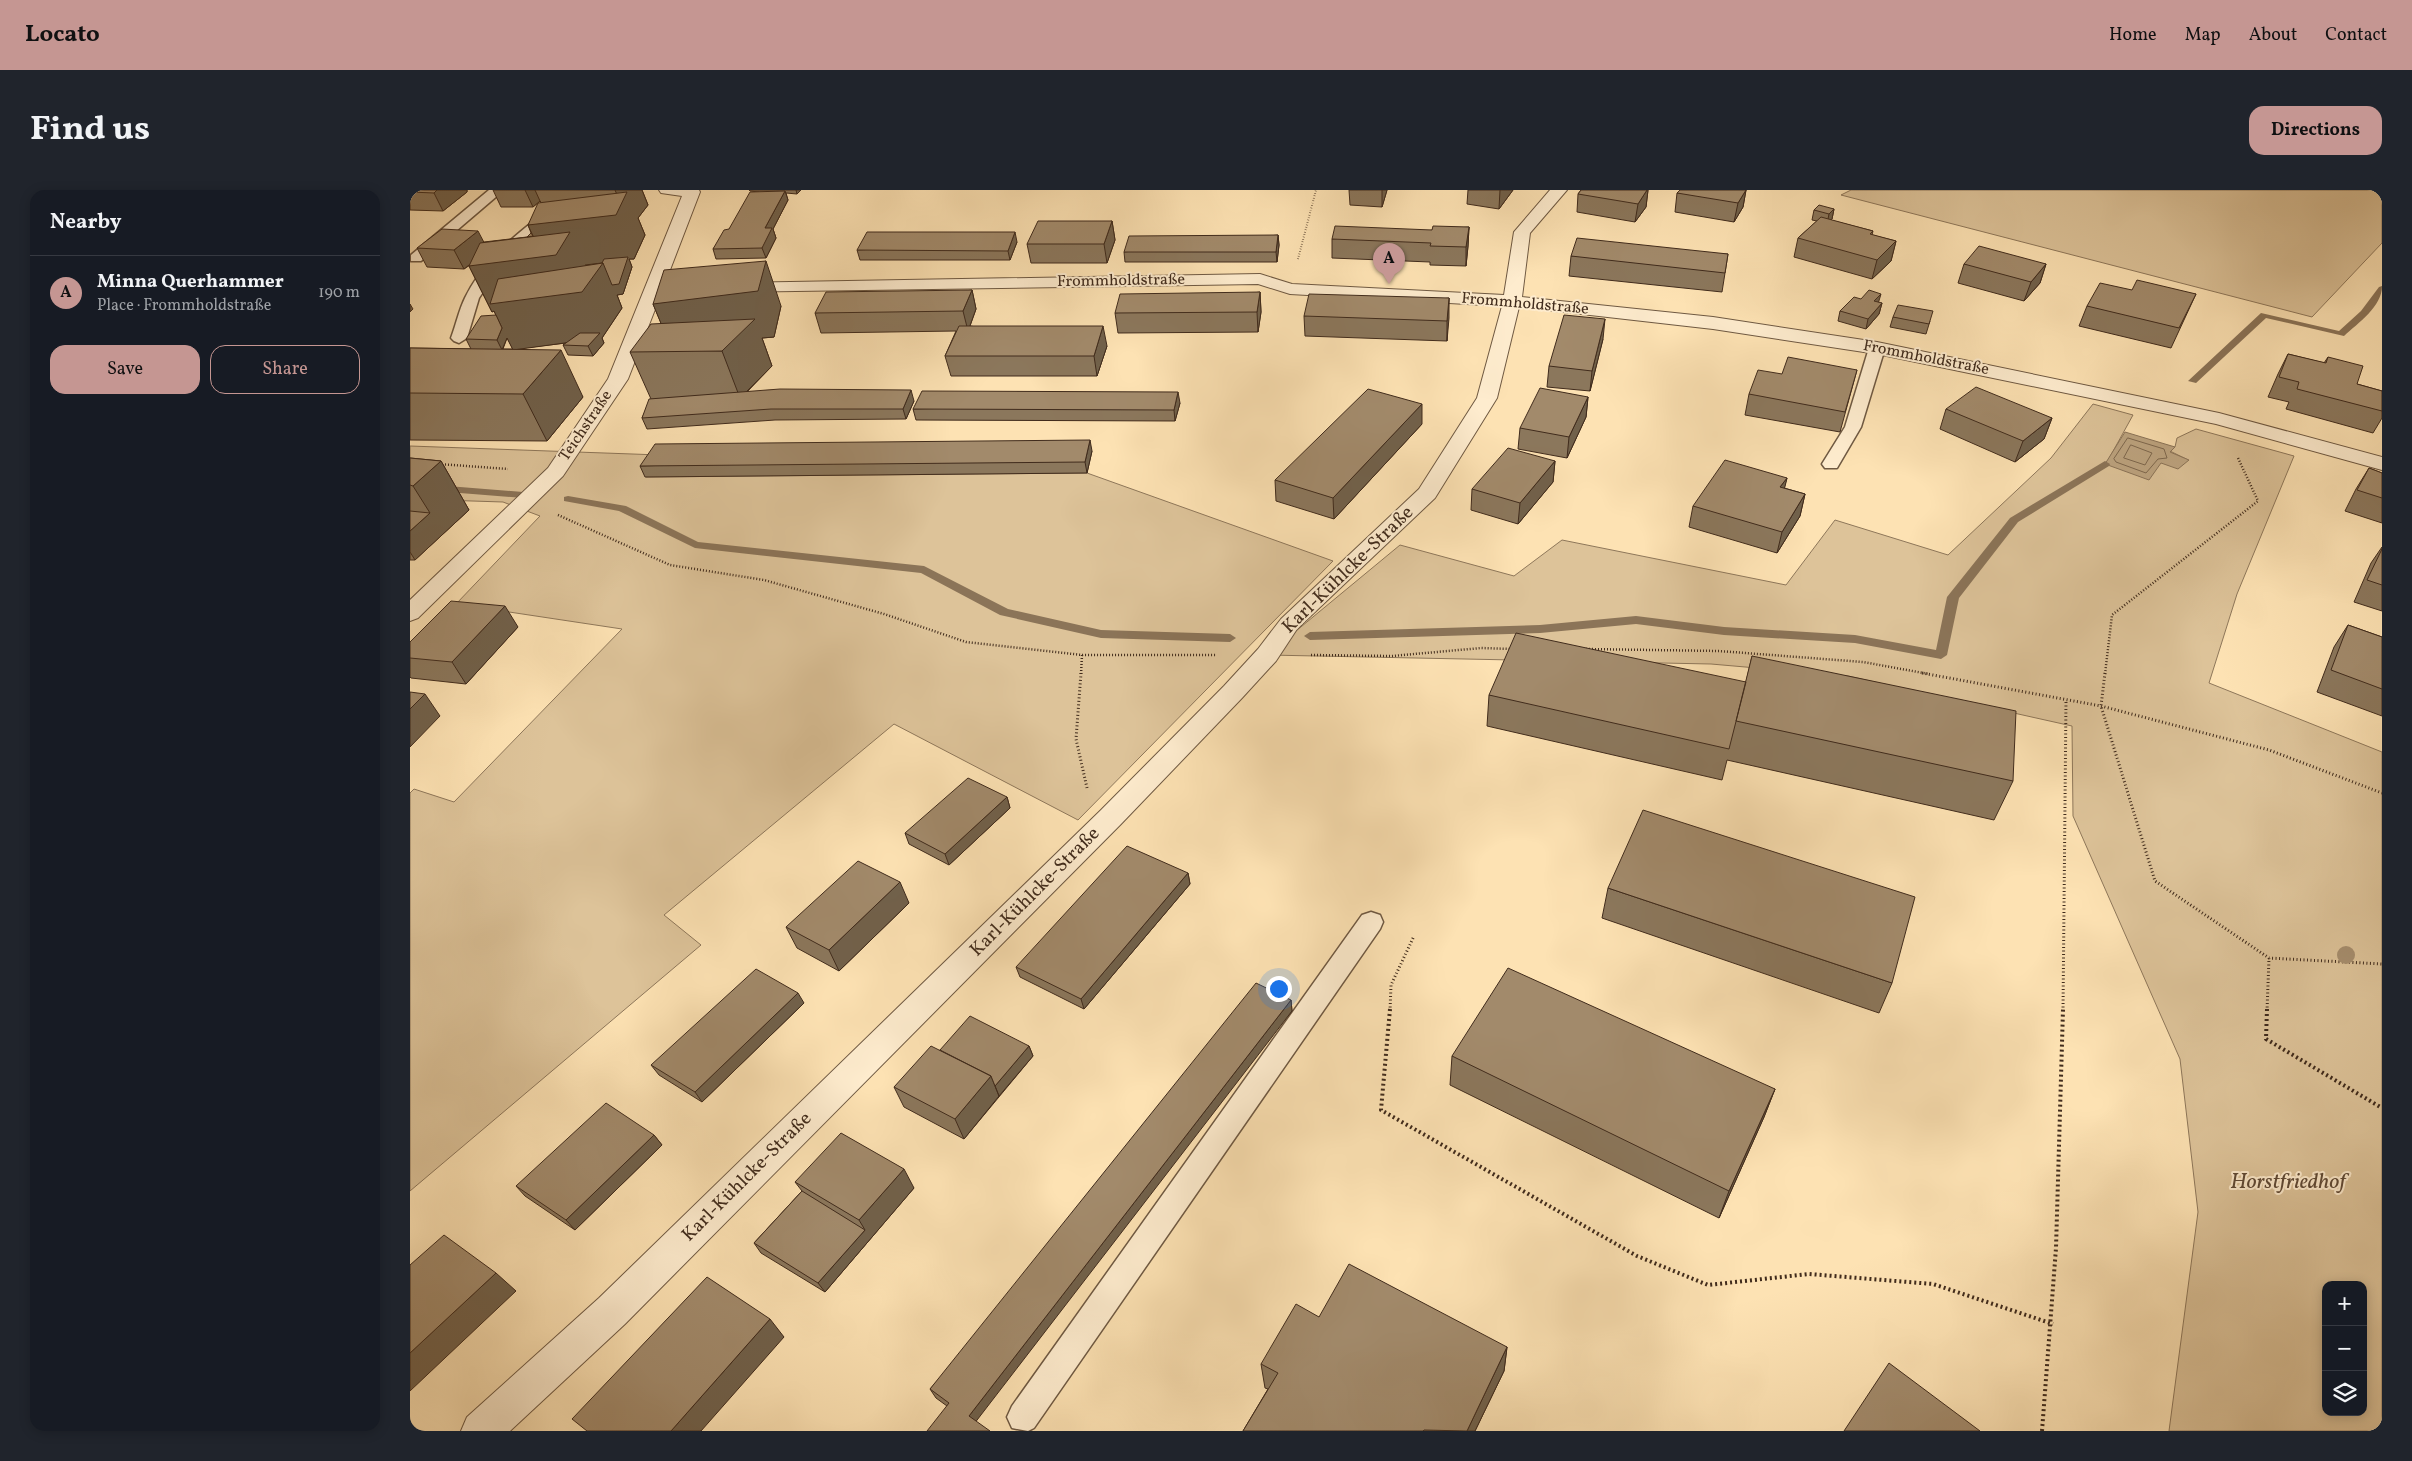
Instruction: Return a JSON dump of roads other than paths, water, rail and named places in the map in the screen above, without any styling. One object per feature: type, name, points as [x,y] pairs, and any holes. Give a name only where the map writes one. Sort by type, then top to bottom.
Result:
[{"type":"street","name":"Teichstraße","points":[[410,613],[556,472],[618,378],[692,192],[667,190]]},
{"type":"street","name":"Karl-Kühlcke-Straße","points":[[481,1431],[612,1311],[1111,817],[1267,655],[1289,624],[1427,493],[1487,398],[1512,301],[1522,232],[1559,190]]},
{"type":"street","name":"Frommholdstraße","points":[[653,288],[1260,279],[1290,289],[1512,301],[1713,323],[1877,348],[2219,419],[2382,464]]},
{"type":"lane","points":[[416,258],[497,190]]},
{"type":"lane","points":[[459,338],[473,297],[488,273],[522,240],[587,190]]},
{"type":"lane","points":[[1831,464],[1853,427],[1877,348]]},
{"type":"lane","points":[[1023,1418],[1371,922]]},
{"type":"water","points":[[2125,432],[2175,447],[2170,452],[2189,460],[2178,469],[2161,463],[2149,480],[2105,464]]},
{"type":"waterway","points":[[2193,381],[2264,315],[2341,334],[2364,313],[2382,289]]},
{"type":"waterway","points":[[1310,636],[1540,629],[1636,620],[1724,631],[1855,639],[1941,655],[1953,597],[2014,520],[2105,464]]},
{"type":"waterway","points":[[410,486],[523,495]]},
{"type":"waterway","points":[[568,499],[622,508],[695,545],[924,570],[1004,612],[1101,634],[1230,638]]},
{"type":"place","name":"Minna Querhammer","points":[[1389,284]]},
{"type":"park label","name":"Horstfriedhof","points":[[2288,1182]]}]
